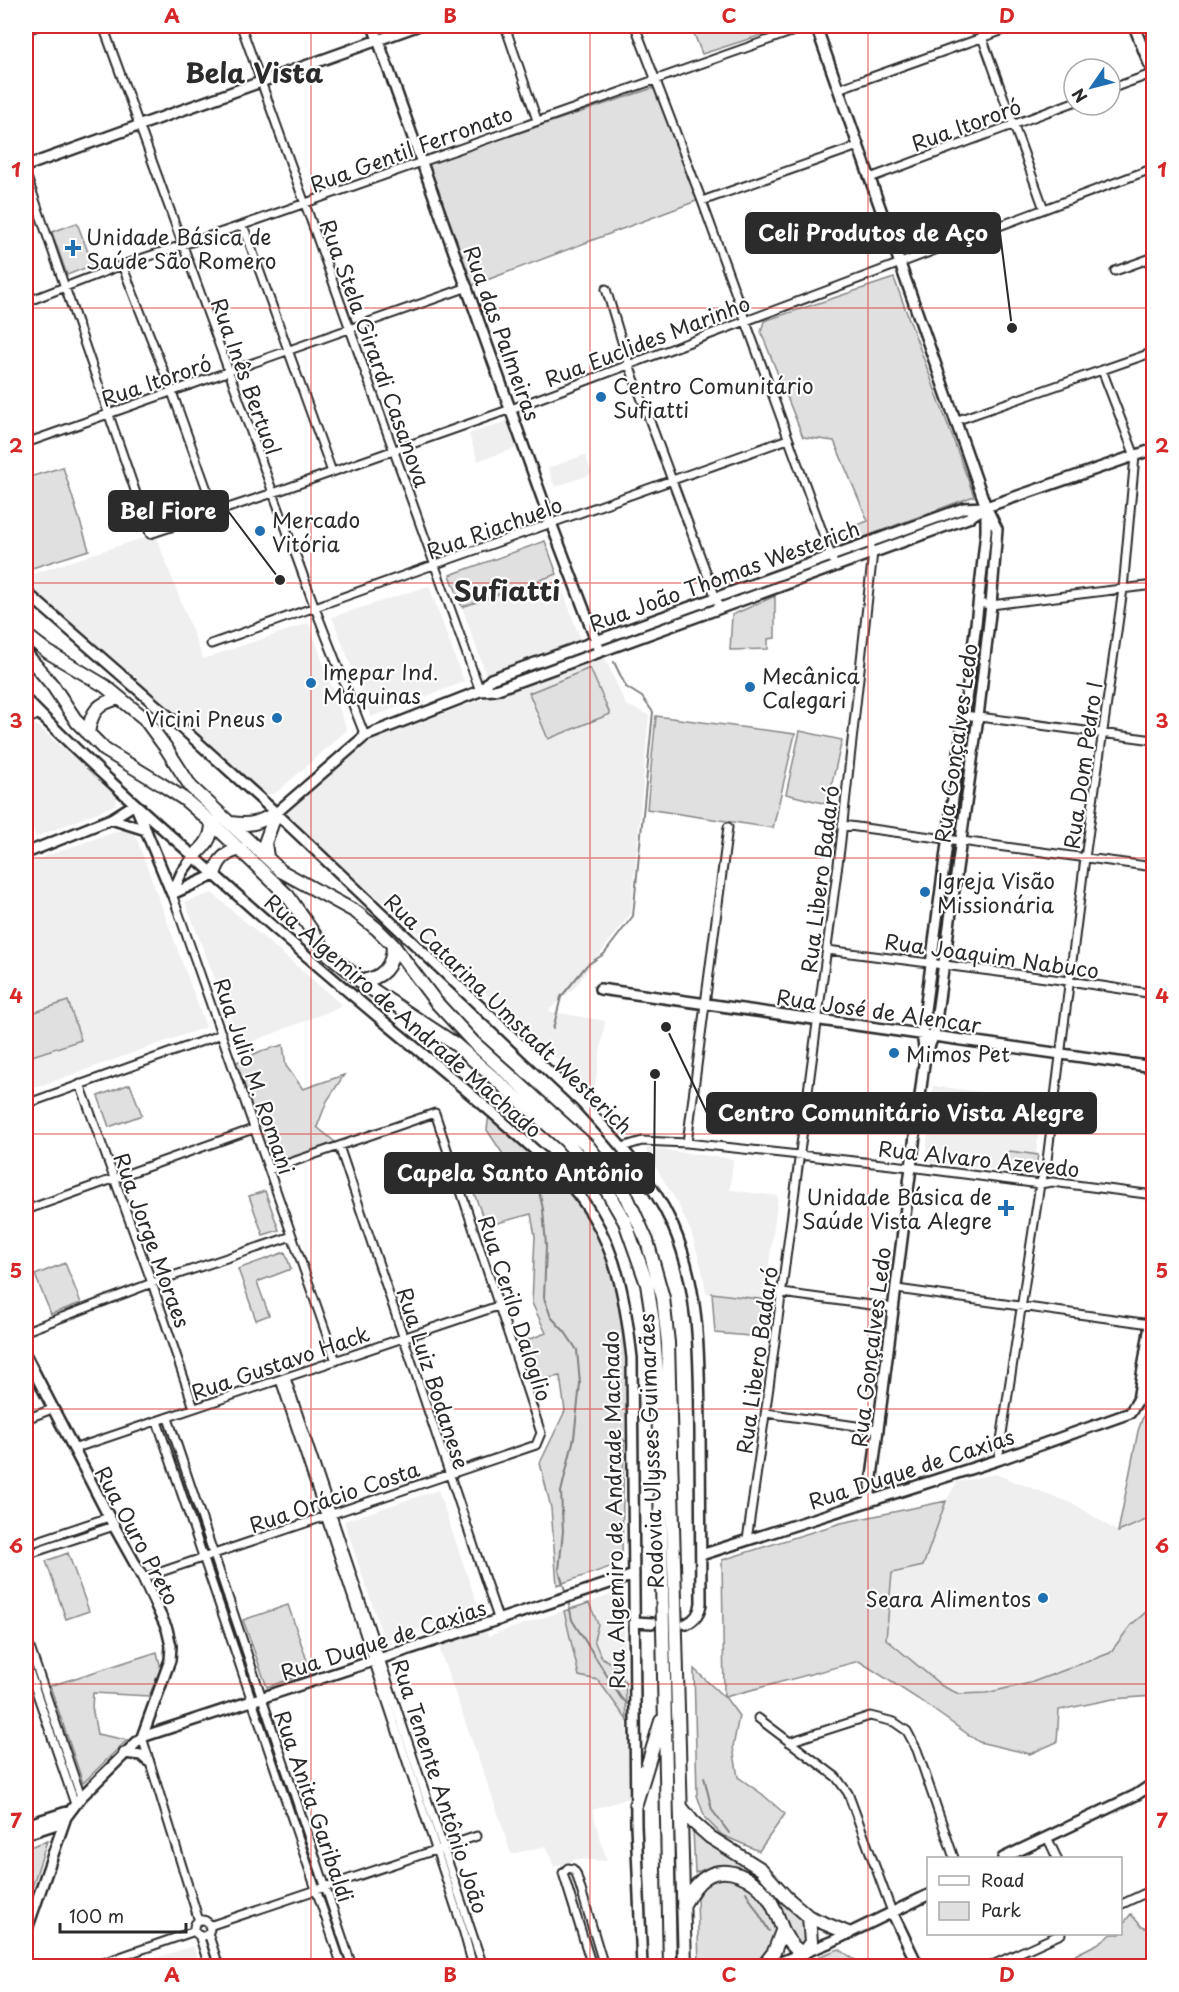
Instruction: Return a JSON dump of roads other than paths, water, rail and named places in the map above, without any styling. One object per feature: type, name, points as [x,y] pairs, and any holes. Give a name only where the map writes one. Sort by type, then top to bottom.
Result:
[{"type":"highway","name":"Rodovia Ulysses Guimarães","points":[[26,635],[48,652],[91,677],[144,718],[191,786],[281,871],[356,912],[377,929],[393,945],[452,1020],[474,1043],[588,1146],[611,1173],[627,1197],[653,1261],[663,1298],[668,1343],[685,1966]]},
{"type":"highway","name":"Rodovia Ulysses Guimarães","points":[[26,654],[88,734],[105,750],[184,799],[212,823],[288,896],[327,953],[360,981],[455,1044],[565,1140],[607,1191],[625,1222],[647,1284],[658,1388],[670,1966]]},
{"type":"highway","points":[[88,734],[89,720],[96,709],[107,701],[120,698]]},
{"type":"highway","points":[[231,823],[248,825],[276,813]]},
{"type":"highway","points":[[267,857],[265,843],[276,813]]},
{"type":"highway","points":[[194,856],[208,842],[212,833],[212,823]]},
{"type":"highway","points":[[214,875],[223,857],[230,851],[240,849]]},
{"type":"highway","points":[[360,981],[371,980],[381,975],[389,967],[393,957],[393,945]]},
{"type":"highway","points":[[636,1803],[663,1711]]},
{"type":"highway","points":[[681,1807],[710,1837],[761,1869],[808,1917],[848,1933]]},
{"type":"highway","points":[[683,1906],[694,1887],[706,1876],[732,1871],[747,1879],[767,1896],[776,1910],[782,1931],[789,1942],[803,1953],[811,1942],[808,1917]]},
{"type":"highway","points":[[763,1966],[774,1952],[782,1931]]},
{"type":"street","points":[[26,29],[34,26]]},
{"type":"street","name":"Rua Inês Bertuol","points":[[103,26],[315,608],[365,735]]},
{"type":"street","name":"Rua Stela Girardi Casanova","points":[[241,26],[480,691]]},
{"type":"street","name":"Rua das Palmeiras","points":[[373,26],[551,523],[600,651]]},
{"type":"street","points":[[26,166],[417,26]]},
{"type":"street","points":[[505,26],[537,120]]},
{"type":"street","points":[[635,26],[702,201],[833,561]]},
{"type":"street","name":"Rua Gentil Ferronato","points":[[26,302],[65,286],[808,26]]},
{"type":"street","name":"Rua Gonçalves Ledo","points":[[816,26],[955,421],[986,507],[997,529],[978,717],[934,1035],[925,1056]]},
{"type":"street","points":[[978,26],[1044,209]]},
{"type":"street","points":[[838,89],[1015,26]]},
{"type":"street","points":[[1122,85],[1153,74],[1134,26]]},
{"type":"street","name":"Rua Itororó","points":[[870,178],[1062,106]]},
{"type":"street","points":[[702,201],[858,146]]},
{"type":"street","name":"Rua Euclides Marinho","points":[[107,415],[150,534],[511,409],[1154,168]]},
{"type":"street","points":[[26,174],[107,415]]},
{"type":"street","points":[[243,225],[332,471]]},
{"type":"street","points":[[1115,271],[1154,257]]},
{"type":"street","points":[[122,266],[172,392],[215,512]]},
{"type":"street","name":"Rua Itororó","points":[[26,443],[468,287]]},
{"type":"street","points":[[606,289],[629,365],[720,609]]},
{"type":"street","points":[[955,421],[1154,352]]},
{"type":"street","points":[[1102,370],[1135,456]]},
{"type":"street","name":"Rua Riachuelo","points":[[211,644],[788,439]]},
{"type":"street","name":"Rua João Thomas Westerich","points":[[871,547],[928,532],[968,518],[986,507],[1154,449]]},
{"type":"street","name":"Rua Dom Pedro I","points":[[998,1460],[1040,1184],[1046,1168],[1085,858],[1123,589],[1135,456]]},
{"type":"street","name":"Rua Gonçalves Ledo","points":[[869,1501],[925,1056],[922,1034],[972,655],[986,532],[986,507]]},
{"type":"street","name":"Rua João Thomas Westerich","points":[[480,691],[491,679],[596,640],[781,574],[833,561],[964,508],[986,507]]},
{"type":"street","points":[[925,522],[928,532]]},
{"type":"street","name":"Rua Libero Badaró","points":[[747,1540],[827,950],[871,547]]},
{"type":"street","name":"Rua João Thomas Westerich","points":[[276,813],[365,735],[480,691],[495,690],[786,585],[833,561]]},
{"type":"street","points":[[781,574],[786,585]]},
{"type":"street","points":[[978,603],[991,605],[1154,585]]},
{"type":"street","name":"Rua Catarina Umstadt Westerich","points":[[26,592],[276,813],[582,1103],[622,1147],[652,1189],[671,1222],[682,1249],[692,1287],[698,1345],[700,1611],[696,1618],[686,1624]]},
{"type":"street","points":[[659,618],[663,630]]},
{"type":"street","points":[[972,655],[985,657]]},
{"type":"street","points":[[543,660],[547,671]]},
{"type":"street","name":"Rua Algemiro de Andrade Machado","points":[[26,700],[135,804],[214,875],[379,1018],[494,1113],[554,1167],[577,1192],[608,1242],[619,1275],[627,1311],[632,1358],[636,1803],[642,1966]]},
{"type":"street","points":[[26,720],[40,714]]},
{"type":"street","points":[[964,715],[1154,740]]},
{"type":"street","points":[[956,779],[969,781]]},
{"type":"street","points":[[26,853],[111,819],[135,804]]},
{"type":"street","name":"Rua Julio M. Romani","points":[[135,804],[172,894],[336,1361]]},
{"type":"street","points":[[111,819],[146,830]]},
{"type":"street","points":[[842,825],[1154,867]]},
{"type":"street","points":[[687,1143],[728,827]]},
{"type":"street","points":[[172,894],[182,872],[194,856]]},
{"type":"street","points":[[172,894],[214,875]]},
{"type":"street","points":[[939,903],[952,905]]},
{"type":"street","name":"Rua Joaquim Nabuco","points":[[827,950],[1154,994]]},
{"type":"street","name":"Rua José de Alencar","points":[[600,989],[1154,1067]]},
{"type":"street","points":[[26,1104],[222,1034]]},
{"type":"street","name":"Rua Jorge Moraes","points":[[80,1084],[152,1283],[194,1408]]},
{"type":"street","name":"Rua Cerilo Daloglio","points":[[339,1146],[435,1113],[541,1433],[536,1445]]},
{"type":"street","points":[[26,1210],[254,1129]]},
{"type":"street","name":"Rua Alvaro Azevedo","points":[[622,1147],[642,1141],[687,1143],[1154,1195]]},
{"type":"street","points":[[269,1170],[339,1146]]},
{"type":"street","name":"Rua Luiz Bodanese","points":[[339,1146],[499,1621]]},
{"type":"street","points":[[26,1331],[152,1283],[292,1236]]},
{"type":"street","points":[[897,1289],[1150,1324],[1154,1300]]},
{"type":"street","points":[[782,1293],[893,1308]]},
{"type":"street","name":"Rua Gustavo Hack","points":[[73,1449],[498,1306]]},
{"type":"street","name":"Rua Duque de Caxias","points":[[701,1556],[998,1460],[1130,1413],[1138,1400],[1150,1324]]},
{"type":"street","name":"Rua Ouro Preto","points":[[26,1356],[167,1629],[171,1646],[170,1660],[142,1737]]},
{"type":"street","name":"Rua Tenente Antônio João","points":[[283,1379],[304,1428],[350,1564],[394,1712],[468,1931],[483,1966]]},
{"type":"street","name":"Rua Tenente Antônio João","points":[[283,1379],[295,1431],[355,1608],[377,1660]]},
{"type":"street","points":[[26,1419],[52,1409]]},
{"type":"street","points":[[766,1413],[877,1429]]},
{"type":"street","name":"Rua Anita Garibaldi","points":[[168,1418],[244,1645],[275,1768],[342,1966]]},
{"type":"street","name":"Rua Anita Garibaldi","points":[[158,1421],[234,1648],[283,1764],[352,1966]]},
{"type":"street","points":[[295,1431],[304,1428]]},
{"type":"street","name":"Rua Orácio Costa","points":[[142,1578],[536,1445]]},
{"type":"street","points":[[172,1465],[182,1462]]},
{"type":"street","points":[[308,1468],[316,1465]]},
{"type":"street","points":[[186,1505],[196,1502]]},
{"type":"street","points":[[26,1545],[108,1517]]},
{"type":"street","points":[[26,1555],[114,1526]]},
{"type":"street","points":[[45,1538],[48,1548]]},
{"type":"street","points":[[341,1568],[350,1564]]},
{"type":"street","name":"Rua Duque de Caxias","points":[[142,1737],[634,1575]]},
{"type":"street","points":[[355,1608],[363,1606]]},
{"type":"street","points":[[222,1611],[232,1608]]},
{"type":"street","points":[[634,1622],[652,1623]]},
{"type":"street","points":[[26,1636],[28,1660],[57,1740],[75,1804]]},
{"type":"street","points":[[234,1648],[244,1645]]},
{"type":"street","points":[[151,1712],[153,1719],[164,1728]]},
{"type":"street","points":[[789,1742],[870,1716],[894,1722],[907,1731],[917,1750],[954,1857]]},
{"type":"street","points":[[758,1718],[836,1777],[848,1793],[892,1912],[918,1966]]},
{"type":"street","points":[[26,1932],[63,1822],[75,1804],[142,1737],[199,1921]]},
{"type":"street","points":[[124,1753],[141,1755],[148,1761]]},
{"type":"street","points":[[275,1768],[283,1764]]},
{"type":"street","points":[[1006,1857],[1136,1795],[1154,1783]]},
{"type":"street","points":[[288,1806],[297,1803]]},
{"type":"street","points":[[26,1825],[75,1804]]},
{"type":"street","points":[[26,1834],[63,1822]]},
{"type":"street","points":[[94,1966],[197,1933],[204,1936],[208,1930],[477,1836]]},
{"type":"street","points":[[1047,1837],[1057,1857]]},
{"type":"street","points":[[300,1842],[309,1839]]},
{"type":"street","points":[[592,1966],[563,1873],[568,1868],[573,1869],[576,1873],[604,1966]]},
{"type":"street","points":[[1122,1904],[1154,1889]]},
{"type":"street","points":[[771,1966],[927,1895]]},
{"type":"street","points":[[573,1908],[585,1904]]},
{"type":"street","points":[[199,1921],[206,1922],[219,1966]]},
{"type":"street","points":[[199,1921],[195,1924],[209,1966]]},
{"type":"street","name":"Rua Tenente Antônio João","points":[[468,1931],[472,1964]]},
{"type":"street","points":[[990,1966],[1059,1935]]},
{"type":"street","points":[[334,1944],[343,1941]]},
{"type":"street","points":[[586,1947],[597,1944]]},
{"type":"street","points":[[472,1964],[480,1958]]},
{"type":"waterway","points":[[553,1029],[561,997],[587,965],[604,954],[633,916],[653,712],[642,697],[626,687],[614,662]]},
{"type":"waterway","points":[[533,1164],[543,1209],[546,1246],[544,1298],[551,1317],[577,1350],[580,1384],[574,1438],[561,1492],[563,1531],[559,1570],[565,1591]]},
{"type":"waterway","points":[[569,1605],[572,1620],[621,1698],[628,1704]]},
{"type":"waterway","points":[[704,1777],[712,1810],[729,1833]]},
{"type":"waterway","points":[[746,1892],[769,1931]]},
{"type":"place","name":"Unidade Básica de Saúde São Romero","points":[[73,248]]},
{"type":"place","name":"Celi Produtos de Aço","points":[[1012,328]]},
{"type":"place","name":"Centro Comunitário Sufiatti","points":[[601,397]]},
{"type":"place","name":"Mercado Vitória","points":[[260,531]]},
{"type":"place","name":"Bel Fiore","points":[[280,580]]},
{"type":"place","name":"Imepar Ind. Máquinas","points":[[311,683]]},
{"type":"place","name":"Mecânica Calegari","points":[[750,687]]},
{"type":"place","name":"Vicini Pneus","points":[[277,718]]},
{"type":"place","name":"Igreja Visão Missionária","points":[[925,892]]},
{"type":"place","name":"Centro Comunitário Vista Alegre","points":[[666,1027]]},
{"type":"place","name":"Mimos Pet","points":[[894,1053]]},
{"type":"place","name":"Capela Santo Antônio","points":[[655,1074]]},
{"type":"place","name":"Unidade Básica de Saúde Vista Alegre","points":[[1006,1208]]},
{"type":"place","name":"Seara Alimentos","points":[[1043,1598]]},
{"type":"district","name":"Bela Vista","points":[[254,71]]},
{"type":"district","name":"Sufiatti","points":[[507,589]]}]
